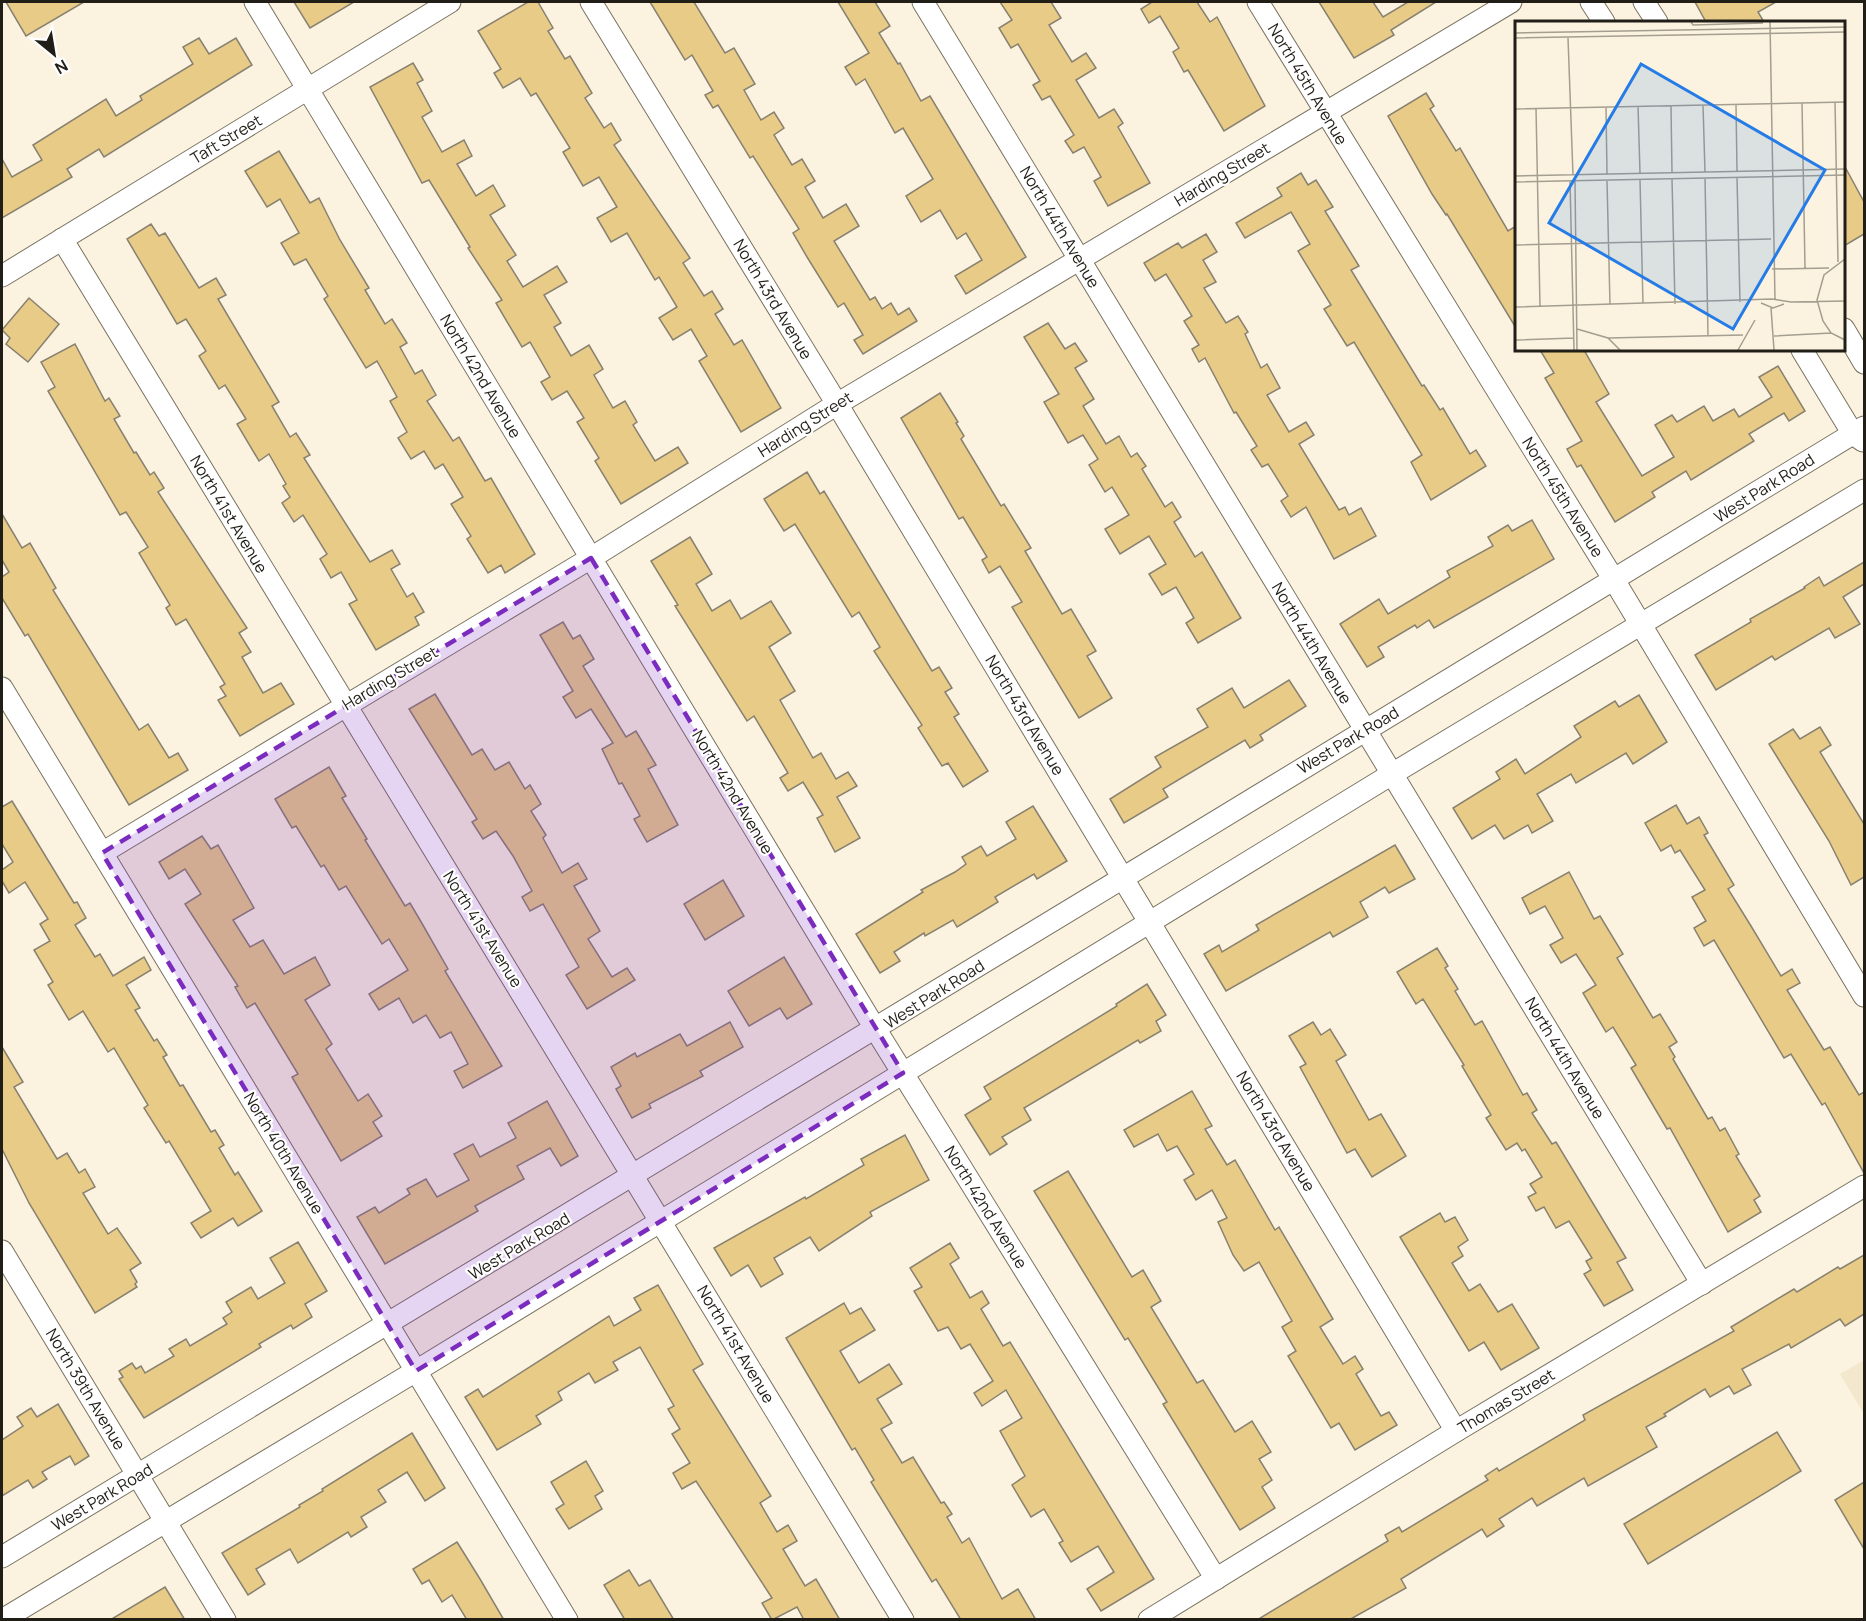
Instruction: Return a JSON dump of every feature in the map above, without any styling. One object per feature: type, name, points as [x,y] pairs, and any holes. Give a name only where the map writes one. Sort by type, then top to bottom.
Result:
[{"type":"street","name":"North 42nd Avenue","points":[[255,2],[876,1030],[1216,1579]]},
{"type":"street","name":"Taft Street","points":[[2,276],[450,2]]},
{"type":"street","name":"North 43rd Avenue","points":[[591,2],[1123,876],[1456,1431]]},
{"type":"street","name":"North 44th Avenue","points":[[923,2],[1702,1284]]},
{"type":"street","name":"North 45th Avenue","points":[[1258,2],[1324,113],[1614,580],[1864,996]]},
{"type":"street","name":"Harding Street","points":[[102,853],[591,558],[837,404],[1511,2]]},
{"type":"street","points":[[1591,2],[1603,21]]},
{"type":"street","points":[[1644,2],[1656,21]]},
{"type":"street","name":"North 41st Avenue","points":[[62,239],[903,1620]]},
{"type":"street","points":[[1845,331],[1864,363]]},
{"type":"street","points":[[1803,351],[1861,434]]},
{"type":"street","name":"West Park Road","points":[[2,1557],[635,1177],[1123,876],[1861,434]]},
{"type":"street","points":[[2,1620],[416,1371],[1392,774],[1864,490]]},
{"type":"street","name":"North 40th Avenue","points":[[2,688],[567,1620]]},
{"type":"street","name":"Thomas Street","points":[[1149,1620],[1456,1431],[1864,1186]]},
{"type":"street","name":"North 39th Avenue","points":[[2,1251],[225,1620]]},
{"type":"highlighted area","points":[[591,558],[903,1073],[416,1371],[102,853]]},
{"type":"shaded area","points":[[1864,1360],[1864,1414],[1840,1374]]},
{"type":"building","points":[[6,2],[84,2],[26,36]]},
{"type":"building","points":[[294,2],[354,2],[310,28]]},
{"type":"building","points":[[528,2],[538,2],[553,28],[548,31],[565,59],[570,56],[592,93],[585,98],[604,128],[611,123],[621,140],[614,145],[690,258],[683,263],[704,296],[712,291],[723,309],[715,314],[734,345],[742,340],[781,408],[741,432],[699,361],[707,356],[691,329],[673,340],[659,318],[677,307],[659,277],[655,280],[627,233],[611,242],[597,218],[617,207],[599,177],[583,186],[563,152],[570,148],[536,93],[531,96],[520,78],[503,88],[494,73],[501,69],[478,31]]},
{"type":"building","points":[[650,2],[694,2],[725,53],[734,48],[755,84],[744,90],[761,120],[774,112],[784,128],[774,135],[792,165],[802,159],[815,181],[805,187],[823,218],[846,204],[859,226],[834,241],[870,300],[875,297],[882,309],[891,303],[898,315],[909,308],[917,321],[863,354],[854,340],[863,335],[844,303],[838,307],[793,233],[799,229],[753,156],[750,158],[718,105],[713,108],[705,95],[713,91],[692,55],[685,60]]},
{"type":"building","points":[[838,2],[875,2],[890,26],[879,33],[898,64],[900,63],[921,101],[930,96],[1026,257],[966,294],[955,276],[982,260],[966,233],[957,239],[940,210],[921,222],[906,196],[933,179],[903,128],[895,133],[865,79],[856,85],[845,67],[869,53]]},
{"type":"building","points":[[1000,2],[1051,2],[1061,18],[1049,25],[1072,62],[1086,53],[1096,68],[1076,80],[1099,118],[1114,109],[1123,123],[1118,127],[1150,183],[1108,206],[1094,181],[1101,177],[1084,147],[1073,153],[1065,141],[1074,135],[1050,96],[1042,100],[1033,85],[1040,81],[1018,44],[1011,48],[999,28],[1012,20]]},
{"type":"building","points":[[1152,2],[1197,2],[1210,22],[1217,17],[1265,106],[1224,131],[1188,70],[1184,72],[1173,52],[1179,48],[1160,16],[1149,23],[1141,9]]},
{"type":"building","points":[[1319,2],[1373,2],[1383,17],[1408,2],[1436,2],[1391,30],[1394,35],[1354,58]]},
{"type":"building","points":[[1695,2],[1776,2],[1758,12],[1763,21],[1705,21]]},
{"type":"building","points":[[199,38],[209,54],[236,38],[252,65],[104,157],[99,149],[67,169],[72,177],[2,218],[2,159],[12,177],[42,160],[33,145],[106,99],[116,116],[142,100],[140,96],[193,64],[183,47]]},
{"type":"building","points":[[413,63],[423,80],[417,83],[432,111],[422,117],[442,152],[464,140],[472,156],[457,164],[476,196],[493,185],[505,206],[490,215],[516,255],[507,261],[523,287],[557,266],[567,282],[544,295],[561,323],[554,327],[571,356],[589,345],[603,369],[594,375],[613,408],[625,401],[637,422],[633,425],[655,461],[678,447],[688,463],[621,504],[595,461],[599,458],[577,422],[584,418],[567,391],[552,400],[541,382],[550,377],[530,342],[522,347],[496,303],[502,300],[468,248],[470,247],[429,180],[422,183],[370,87]]},
{"type":"building","points":[[1426,93],[1434,106],[1430,109],[1456,151],[1460,148],[1508,231],[1515,227],[1515,326],[1447,214],[1432,194],[1388,116]]},
{"type":"building","points":[[279,151],[310,203],[319,198],[340,240],[369,288],[365,290],[385,324],[392,319],[407,343],[400,347],[415,374],[422,370],[436,395],[427,401],[453,441],[459,437],[485,481],[491,478],[535,554],[505,573],[501,565],[488,573],[467,539],[471,536],[451,504],[463,497],[443,464],[435,469],[424,451],[411,459],[398,438],[407,432],[390,401],[397,397],[377,361],[366,368],[324,299],[328,296],[306,259],[294,265],[281,243],[299,233],[280,199],[267,207],[245,171]]},
{"type":"building","points":[[1845,167],[1864,202],[1864,234],[1845,245]]},
{"type":"building","points":[[1301,173],[1308,185],[1316,180],[1333,207],[1325,211],[1359,266],[1351,270],[1422,386],[1424,385],[1440,410],[1443,408],[1470,454],[1476,450],[1486,466],[1431,500],[1411,462],[1422,455],[1354,342],[1347,346],[1324,309],[1331,305],[1298,251],[1310,244],[1291,212],[1245,238],[1236,223],[1282,196],[1277,188]]},
{"type":"building","points":[[151,224],[159,236],[165,233],[199,288],[216,278],[226,295],[218,299],[279,402],[272,406],[290,437],[296,433],[310,455],[304,458],[370,562],[392,550],[400,564],[391,569],[407,597],[413,593],[424,612],[415,617],[419,625],[376,650],[349,604],[357,600],[341,572],[331,578],[320,559],[327,554],[303,515],[294,522],[282,503],[290,497],[283,486],[286,484],[269,454],[259,461],[237,424],[246,419],[225,385],[219,389],[199,356],[206,351],[186,319],[177,324],[127,239]]},
{"type":"building","points":[[1206,234],[1217,252],[1203,260],[1216,282],[1204,288],[1226,323],[1238,316],[1248,332],[1245,334],[1261,368],[1267,364],[1280,388],[1267,395],[1289,432],[1306,422],[1314,435],[1299,444],[1339,510],[1345,507],[1349,515],[1361,508],[1376,536],[1334,559],[1306,507],[1291,517],[1281,501],[1288,496],[1268,464],[1262,467],[1251,450],[1257,446],[1236,412],[1234,413],[1205,358],[1199,362],[1192,349],[1199,345],[1184,321],[1192,316],[1166,274],[1155,281],[1144,263],[1178,243],[1182,248]]},
{"type":"building","points":[[29,298],[59,324],[28,362],[6,344],[10,338],[2,330]]},
{"type":"building","points":[[1048,323],[1065,349],[1075,343],[1087,361],[1075,368],[1094,399],[1083,406],[1106,444],[1119,436],[1131,457],[1137,453],[1146,466],[1142,469],[1165,507],[1172,502],[1181,517],[1174,522],[1195,557],[1202,552],[1241,618],[1198,643],[1186,623],[1194,618],[1176,587],[1162,595],[1149,574],[1166,564],[1149,536],[1120,554],[1105,529],[1129,515],[1112,487],[1105,492],[1089,465],[1098,459],[1083,435],[1068,443],[1044,402],[1059,394],[1024,337]]},
{"type":"building","points":[[75,344],[105,401],[109,398],[120,416],[114,419],[134,453],[136,452],[150,475],[154,472],[164,488],[158,492],[247,628],[239,633],[251,652],[242,657],[263,693],[281,683],[294,704],[240,736],[218,700],[226,696],[220,687],[225,684],[186,619],[176,625],[166,608],[170,605],[139,553],[148,547],[126,512],[120,515],[48,391],[55,387],[41,362]]},
{"type":"building","points":[[1541,351],[1585,351],[1609,394],[1596,402],[1642,476],[1674,457],[1655,425],[1672,415],[1677,422],[1704,406],[1713,421],[1734,409],[1739,417],[1772,397],[1759,377],[1778,366],[1805,411],[1789,421],[1784,413],[1749,434],[1754,441],[1691,480],[1686,471],[1652,492],[1655,497],[1615,522],[1581,465],[1577,467],[1567,449],[1582,441],[1545,378],[1554,373]]},
{"type":"building","points":[[940,393],[958,422],[956,423],[964,436],[961,439],[1001,506],[1004,504],[1031,548],[1025,551],[1062,614],[1071,609],[1096,651],[1087,656],[1112,698],[1079,718],[1012,607],[1022,602],[1000,566],[989,573],[982,560],[987,557],[963,517],[959,519],[901,418]]},
{"type":"building","points":[[807,472],[820,494],[824,491],[932,671],[939,667],[952,688],[945,692],[959,714],[954,717],[988,771],[963,787],[948,763],[942,766],[918,728],[922,725],[874,651],[880,647],[859,612],[852,617],[795,524],[784,531],[764,499]]},
{"type":"building","points":[[2,514],[22,548],[30,543],[56,588],[53,590],[139,730],[148,724],[169,758],[178,753],[188,770],[129,805],[28,634],[25,636],[2,598],[2,577],[9,572],[2,560]]},
{"type":"building","points":[[1532,520],[1554,559],[1434,628],[1429,620],[1417,628],[1415,625],[1378,647],[1384,657],[1367,667],[1340,624],[1379,599],[1388,614],[1450,577],[1447,571],[1493,546],[1488,537],[1508,525],[1512,531]]},
{"type":"building","points":[[690,537],[712,574],[696,584],[712,611],[730,600],[741,619],[771,601],[791,633],[769,647],[795,691],[780,700],[813,758],[821,753],[836,779],[848,772],[857,786],[837,797],[860,838],[835,852],[817,818],[823,815],[803,782],[788,791],[780,778],[788,773],[754,716],[747,721],[675,606],[678,605],[651,561]]},
{"type":"building","points":[[1864,562],[1864,584],[1843,597],[1860,624],[1835,638],[1829,628],[1775,660],[1772,656],[1716,690],[1695,655],[1751,622],[1750,619],[1805,588],[1819,577],[1824,586]]},
{"type":"building","points":[[563,622],[573,639],[580,635],[594,659],[583,666],[626,737],[636,731],[656,765],[648,769],[678,825],[647,842],[634,819],[640,816],[622,783],[619,784],[602,749],[613,743],[591,709],[576,718],[563,697],[573,691],[540,635]]},
{"type":"building","points":[[1289,680],[1306,706],[1260,735],[1263,740],[1250,748],[1245,740],[1163,789],[1168,797],[1124,823],[1110,799],[1161,767],[1155,757],[1208,727],[1197,709],[1232,688],[1244,708]]},
{"type":"building","points":[[435,694],[472,755],[482,749],[495,770],[509,762],[525,789],[530,785],[541,804],[531,811],[546,835],[543,838],[562,873],[578,863],[587,879],[574,886],[600,931],[588,939],[612,977],[627,968],[635,980],[587,1009],[566,975],[579,967],[543,904],[530,911],[522,897],[532,891],[513,856],[496,831],[483,839],[472,822],[477,819],[409,709]]},
{"type":"building","points":[[1639,695],[1667,742],[1633,764],[1626,753],[1576,783],[1571,774],[1537,794],[1553,821],[1532,833],[1528,825],[1504,839],[1495,825],[1472,839],[1453,808],[1500,779],[1496,772],[1516,759],[1525,774],[1581,737],[1574,726],[1615,701],[1619,707]]},
{"type":"building","points":[[1820,727],[1831,745],[1820,752],[1864,824],[1864,877],[1851,885],[1829,841],[1769,744],[1793,729],[1800,739]]},
{"type":"building","points":[[329,767],[346,796],[342,798],[367,839],[365,840],[405,906],[410,903],[448,969],[445,971],[502,1066],[463,1088],[454,1071],[468,1064],[451,1032],[440,1038],[426,1015],[413,1023],[399,998],[379,1010],[369,994],[408,970],[389,939],[382,944],[346,886],[339,890],[324,865],[321,867],[296,826],[292,828],[275,799]]},
{"type":"building","points":[[12,801],[74,903],[77,902],[86,918],[75,925],[95,957],[100,954],[113,976],[144,957],[151,970],[126,985],[140,1008],[135,1010],[154,1041],[157,1039],[167,1055],[163,1057],[180,1086],[183,1085],[211,1132],[215,1130],[224,1145],[219,1148],[235,1175],[238,1172],[262,1211],[238,1226],[233,1218],[201,1238],[191,1223],[211,1211],[169,1141],[166,1143],[144,1108],[148,1105],[114,1048],[108,1052],[83,1011],[69,1020],[48,985],[53,982],[34,950],[50,941],[40,924],[48,919],[25,882],[9,893],[2,881],[2,870],[13,862],[2,844],[2,807]]},
{"type":"building","points":[[1676,805],[1687,824],[1699,817],[1708,833],[1704,835],[1734,885],[1728,889],[1781,976],[1792,969],[1800,983],[1787,990],[1824,1050],[1830,1047],[1859,1095],[1864,1092],[1864,1173],[1825,1103],[1822,1105],[1791,1054],[1784,1058],[1714,940],[1704,946],[1694,928],[1706,921],[1692,897],[1705,890],[1680,850],[1675,853],[1671,845],[1661,851],[1645,823]]},
{"type":"building","points":[[1033,806],[1067,861],[1037,879],[1034,874],[995,897],[998,902],[957,927],[953,920],[925,936],[924,933],[894,952],[900,961],[880,973],[856,934],[923,892],[921,890],[955,872],[966,864],[962,857],[981,846],[987,856],[1016,839],[1006,822]]},
{"type":"building","points":[[202,836],[211,849],[218,845],[254,908],[233,920],[250,947],[263,940],[284,974],[315,957],[330,985],[305,1000],[332,1044],[326,1049],[358,1101],[368,1094],[382,1116],[373,1122],[382,1136],[341,1161],[292,1077],[298,1074],[255,1003],[247,1008],[235,987],[238,986],[185,904],[201,894],[185,869],[169,879],[159,862]]},
{"type":"building","points":[[1395,845],[1415,879],[1389,893],[1385,887],[1360,902],[1368,917],[1333,937],[1330,932],[1226,991],[1204,954],[1219,945],[1222,952],[1259,930],[1256,925]]},
{"type":"building","points":[[1569,872],[1594,919],[1600,916],[1623,954],[1617,958],[1653,1018],[1660,1014],[1677,1042],[1669,1047],[1675,1057],[1673,1059],[1708,1119],[1712,1117],[1720,1131],[1725,1128],[1739,1154],[1736,1156],[1760,1196],[1754,1200],[1761,1212],[1728,1232],[1670,1128],[1667,1129],[1631,1068],[1636,1065],[1613,1027],[1606,1032],[1583,993],[1596,985],[1576,954],[1561,963],[1550,945],[1563,938],[1545,906],[1530,914],[1522,898]]},
{"type":"building","points":[[723,880],[744,916],[705,940],[684,904]]},
{"type":"building","points":[[1437,948],[1448,966],[1445,968],[1458,989],[1455,991],[1475,1025],[1482,1021],[1523,1095],[1527,1093],[1537,1110],[1532,1113],[1552,1144],[1556,1142],[1626,1258],[1617,1262],[1633,1290],[1604,1306],[1584,1274],[1591,1270],[1586,1261],[1592,1258],[1569,1221],[1556,1228],[1544,1207],[1536,1211],[1528,1197],[1536,1193],[1530,1184],[1542,1177],[1525,1149],[1522,1151],[1517,1143],[1506,1150],[1486,1118],[1491,1115],[1462,1066],[1464,1065],[1423,999],[1416,1004],[1397,972]]},
{"type":"building","points":[[784,957],[812,1004],[787,1019],[780,1008],[749,1026],[728,991]]},
{"type":"building","points":[[1147,984],[1166,1015],[1156,1021],[1161,1031],[1140,1043],[1138,1040],[1024,1108],[1031,1120],[1002,1137],[1007,1144],[990,1155],[965,1115],[991,1099],[984,1087],[1117,1006],[1116,1004]]},
{"type":"building","points":[[730,1022],[743,1047],[700,1071],[703,1076],[649,1104],[651,1108],[632,1118],[616,1089],[621,1086],[611,1067],[635,1053],[637,1057],[680,1034],[687,1046]]},
{"type":"building","points":[[1313,1022],[1321,1035],[1330,1029],[1346,1055],[1336,1061],[1369,1120],[1381,1114],[1406,1156],[1372,1177],[1355,1149],[1347,1153],[1300,1067],[1306,1064],[1289,1036]]},
{"type":"building","points":[[2,1047],[23,1082],[14,1087],[57,1159],[67,1153],[79,1173],[85,1169],[95,1187],[83,1193],[108,1234],[117,1228],[141,1263],[130,1270],[137,1282],[135,1284],[137,1287],[95,1313],[29,1203],[2,1149]]},
{"type":"building","points":[[1192,1091],[1212,1126],[1205,1129],[1227,1165],[1235,1160],[1275,1230],[1279,1227],[1333,1319],[1320,1327],[1343,1364],[1355,1356],[1363,1369],[1356,1374],[1381,1416],[1389,1412],[1397,1425],[1355,1450],[1339,1423],[1331,1428],[1288,1356],[1296,1351],[1282,1327],[1292,1321],[1259,1262],[1244,1271],[1233,1255],[1218,1222],[1227,1218],[1212,1190],[1196,1200],[1184,1180],[1194,1174],[1177,1146],[1167,1151],[1158,1134],[1134,1147],[1124,1130]]},
{"type":"building","points":[[547,1101],[578,1156],[561,1166],[550,1148],[517,1166],[524,1179],[475,1206],[478,1211],[385,1264],[357,1217],[375,1207],[379,1213],[410,1194],[407,1189],[426,1179],[437,1197],[469,1180],[454,1154],[473,1144],[480,1157],[516,1138],[508,1123]]},
{"type":"building","points":[[905,1135],[929,1180],[870,1212],[872,1216],[819,1251],[810,1237],[774,1258],[783,1274],[761,1287],[748,1265],[731,1276],[714,1248],[864,1165],[861,1159]]},
{"type":"building","points":[[1068,1171],[1132,1277],[1143,1270],[1161,1301],[1151,1307],[1197,1383],[1203,1380],[1235,1432],[1252,1421],[1271,1452],[1259,1459],[1272,1480],[1262,1487],[1275,1508],[1240,1530],[1163,1404],[1167,1402],[1128,1338],[1125,1340],[1034,1191]]},
{"type":"building","points":[[1440,1213],[1445,1222],[1455,1217],[1468,1240],[1458,1247],[1463,1256],[1452,1263],[1469,1291],[1480,1284],[1498,1312],[1512,1304],[1539,1348],[1501,1370],[1484,1342],[1469,1351],[1400,1237]]},
{"type":"building","points":[[298,1242],[327,1291],[305,1304],[312,1317],[293,1329],[291,1325],[259,1344],[261,1347],[144,1418],[119,1379],[123,1377],[119,1371],[132,1363],[136,1369],[141,1366],[145,1373],[174,1356],[169,1349],[186,1339],[190,1346],[227,1324],[223,1318],[232,1312],[226,1302],[251,1287],[258,1299],[285,1283],[270,1258]]},
{"type":"building","points":[[950,1243],[959,1258],[950,1264],[970,1298],[982,1291],[989,1303],[981,1309],[1003,1346],[1010,1342],[1154,1579],[1101,1611],[1087,1589],[1114,1572],[1098,1546],[1071,1562],[1059,1543],[1063,1541],[1044,1509],[1031,1517],[1012,1485],[1025,1476],[1000,1431],[1022,1418],[1006,1390],[982,1406],[974,1393],[993,1381],[970,1344],[961,1349],[948,1327],[938,1331],[914,1291],[922,1287],[910,1268]]},
{"type":"building","points":[[1864,1255],[1864,1314],[1845,1326],[1840,1319],[1791,1348],[1789,1344],[1742,1369],[1751,1385],[1734,1394],[1729,1386],[1710,1397],[1705,1389],[1664,1414],[1666,1416],[1646,1427],[1657,1447],[1588,1486],[1584,1478],[1537,1506],[1532,1498],[1499,1519],[1504,1526],[1487,1537],[1482,1529],[1401,1579],[1406,1588],[1349,1620],[1257,1620],[1388,1541],[1385,1535],[1399,1527],[1402,1532],[1488,1480],[1485,1476],[1497,1468],[1499,1471],[1585,1420],[1583,1415],[1734,1331],[1731,1327],[1794,1289],[1797,1292],[1838,1267],[1840,1269]]},
{"type":"building","points":[[658,1285],[703,1364],[693,1370],[771,1496],[760,1503],[777,1532],[788,1525],[797,1541],[783,1549],[805,1586],[816,1579],[840,1620],[804,1620],[797,1607],[772,1620],[762,1603],[772,1598],[696,1481],[682,1489],[673,1473],[690,1463],[672,1434],[680,1429],[668,1409],[674,1406],[640,1347],[613,1362],[618,1370],[595,1383],[589,1373],[558,1392],[562,1400],[536,1416],[541,1424],[497,1450],[465,1397],[478,1389],[483,1397],[609,1316],[614,1326],[641,1310],[634,1298]]},
{"type":"building","points":[[844,1303],[850,1314],[861,1308],[875,1330],[840,1351],[859,1383],[889,1364],[902,1384],[877,1399],[892,1423],[881,1429],[902,1463],[913,1457],[941,1503],[944,1502],[952,1514],[947,1517],[962,1543],[969,1538],[1002,1599],[1018,1589],[1036,1620],[961,1620],[936,1579],[932,1582],[871,1482],[874,1480],[855,1448],[852,1450],[786,1338]]},
{"type":"building","points":[[58,1404],[89,1456],[75,1465],[70,1456],[42,1472],[47,1479],[33,1488],[28,1480],[2,1496],[2,1440],[23,1426],[17,1417],[31,1408],[37,1417]]},
{"type":"building","points":[[1777,1432],[1801,1471],[1648,1564],[1624,1524]]},
{"type":"building","points":[[412,1433],[445,1488],[425,1501],[407,1472],[378,1490],[386,1502],[361,1517],[367,1527],[351,1537],[348,1532],[298,1563],[290,1549],[256,1569],[265,1584],[248,1595],[222,1553],[300,1507],[299,1505],[323,1491],[322,1489]]},
{"type":"building","points":[[586,1461],[603,1491],[595,1496],[602,1509],[569,1529],[556,1509],[564,1504],[551,1482]]},
{"type":"building","points":[[1864,1482],[1864,1549],[1835,1500]]},
{"type":"building","points":[[457,1542],[504,1620],[467,1620],[452,1595],[442,1602],[429,1580],[422,1584],[413,1569]]},
{"type":"building","points":[[629,1570],[639,1586],[650,1580],[674,1620],[625,1620],[604,1585]]},
{"type":"building","points":[[165,1587],[185,1620],[110,1620]]}]
